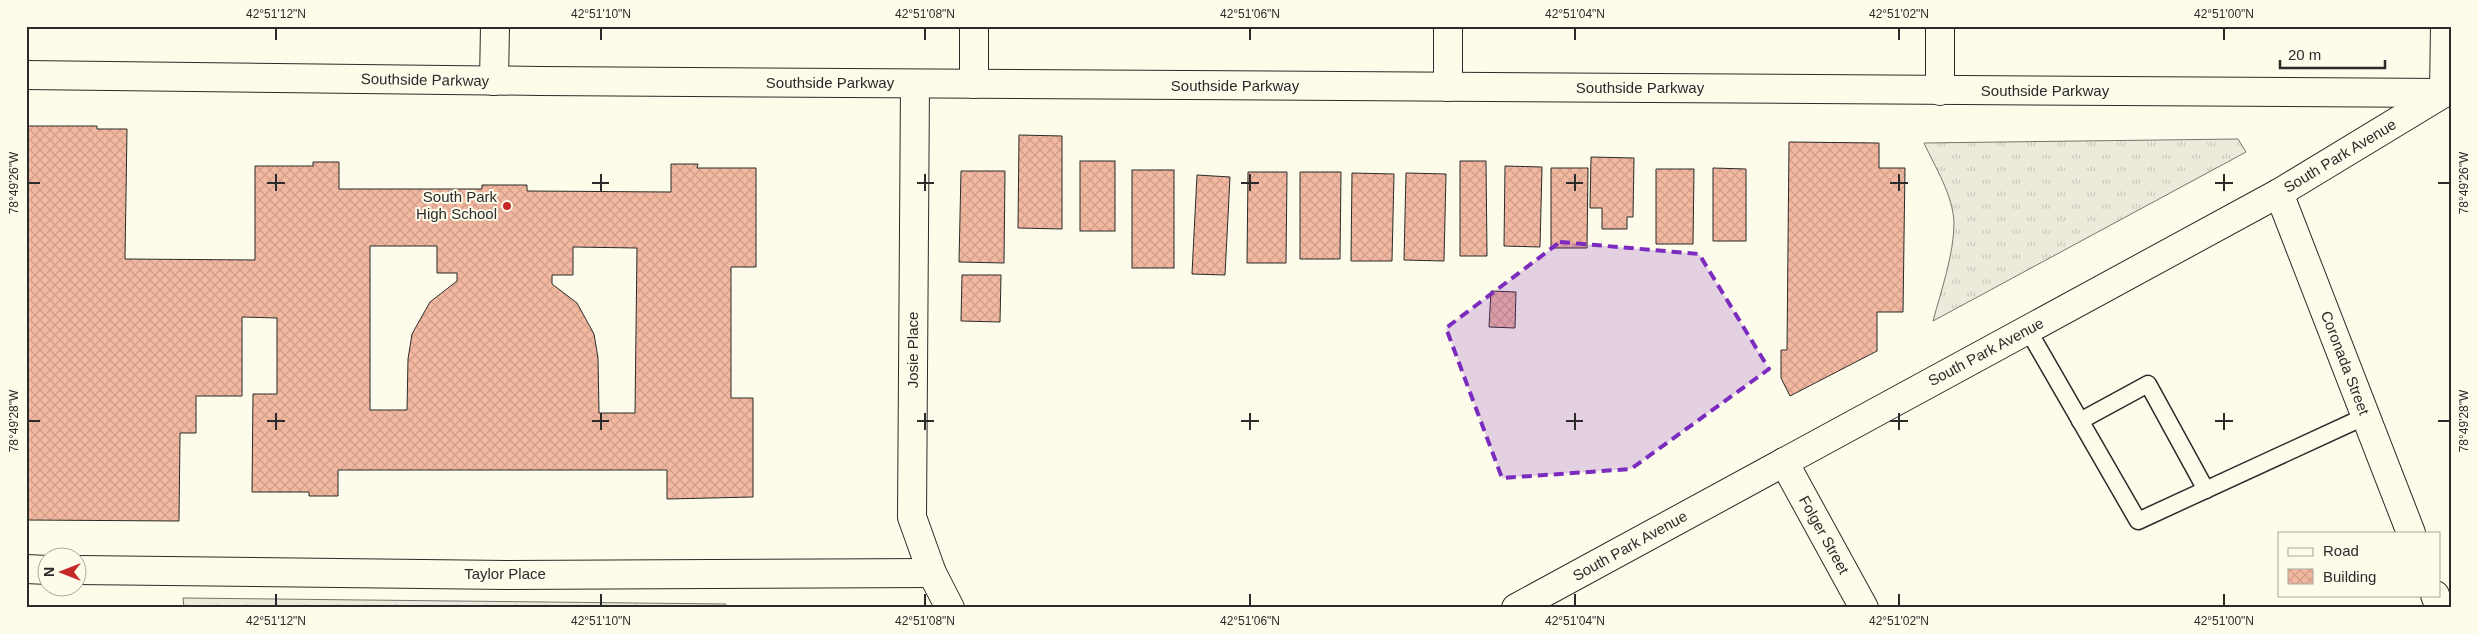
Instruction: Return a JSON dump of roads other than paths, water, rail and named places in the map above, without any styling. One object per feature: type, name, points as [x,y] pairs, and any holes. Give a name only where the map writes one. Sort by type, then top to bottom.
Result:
[{"type":"street","points":[[494,81],[495,26]]},
{"type":"street","points":[[974,26],[974,84]]},
{"type":"street","points":[[1448,26],[1448,87]]},
{"type":"street","points":[[1940,26],[1940,90]]},
{"type":"street","points":[[2445,26],[2448,93]]},
{"type":"street","name":"Southside Parkway","points":[[26,75],[494,81],[2448,93]]},
{"type":"street","name":"Josie Place","points":[[915,84],[912,517],[932,573],[950,608]]},
{"type":"street","name":"South Park Avenue","points":[[1516,608],[2279,193],[2448,93]]},
{"type":"street","name":"Coronada Street","points":[[2279,193],[2411,532]]},
{"type":"street","name":"Folger Street","points":[[1784,462],[1864,608]]},
{"type":"street","name":"Taylor Place","points":[[88,570],[507,575],[932,573]]},
{"type":"street","points":[[2435,596],[2440,608]]},
{"type":"lane","points":[[2028,330],[2138,521],[2366,416]]},
{"type":"lane","points":[[2080,421],[2148,384],[2206,490]]},
{"type":"place","name":"South Park High School","points":[[507,206]]}]
